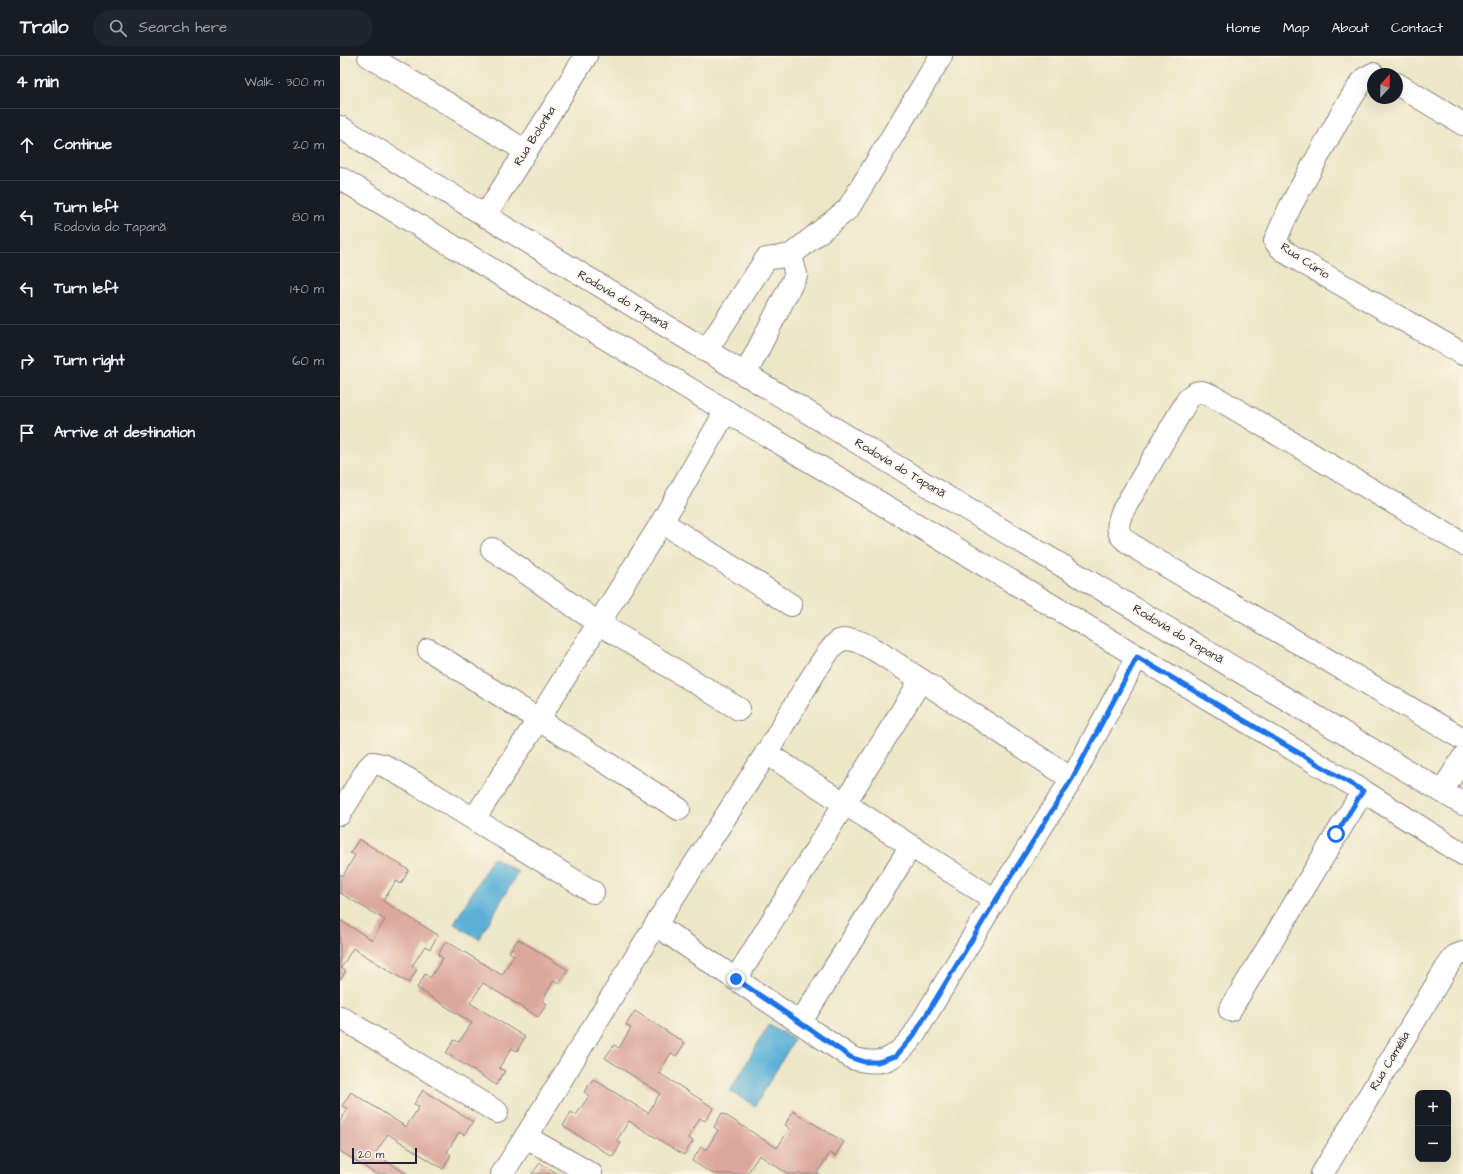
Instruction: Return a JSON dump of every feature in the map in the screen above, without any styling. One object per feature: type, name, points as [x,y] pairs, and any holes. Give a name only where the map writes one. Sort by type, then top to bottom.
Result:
[{"type":"street","points":[[369,56],[526,151]]},
{"type":"street","name":"Rua Bolonha","points":[[485,216],[586,56]]},
{"type":"street","points":[[706,351],[766,259],[791,255],[848,209],[941,56]]},
{"type":"street","name":"Rua Cúrio","points":[[1367,77],[1358,86],[1343,111],[1294,201],[1275,241],[1296,258],[1463,354]]},
{"type":"street","points":[[1403,88],[1463,124]]},
{"type":"street","name":"Rodovia do Tapanã","points":[[340,128],[957,503],[1463,804]]},
{"type":"street","points":[[340,178],[726,411],[1363,791],[1463,854]]},
{"type":"street","points":[[745,375],[796,275],[791,255]]},
{"type":"street","points":[[1463,544],[1220,400],[1198,391],[1192,393],[1188,399],[1122,512],[1117,528],[1119,535],[1139,550],[1463,739]]},
{"type":"street","points":[[474,818],[538,720],[662,522],[726,411]]},
{"type":"street","points":[[662,522],[792,605]]},
{"type":"street","points":[[492,549],[598,623],[739,709]]},
{"type":"street","points":[[502,1174],[656,925],[766,753],[821,663],[832,647],[839,641],[850,640],[860,642],[880,653],[1072,779]]},
{"type":"street","points":[[428,650],[679,809]]},
{"type":"street","points":[[656,925],[852,1058],[865,1062],[878,1062],[896,1056],[914,1035],[1072,779],[1137,657]]},
{"type":"street","points":[[736,979],[921,680]]},
{"type":"street","points":[[766,753],[996,900]]},
{"type":"street","points":[[1442,791],[1463,758]]},
{"type":"street","points":[[340,814],[368,768],[373,763],[383,765],[474,818],[593,892]]},
{"type":"street","points":[[1230,1010],[1363,791]]},
{"type":"street","points":[[800,1022],[911,846]]},
{"type":"street","name":"Rua Camélia","points":[[1322,1174],[1447,967],[1455,956],[1463,953]]},
{"type":"street","points":[[340,1016],[497,1112]]},
{"type":"street","points":[[526,1137],[591,1174]]},
{"type":"water","points":[[493,857],[518,872],[479,939],[454,924]]},
{"type":"water","points":[[769,1024],[794,1040],[755,1106],[730,1091]]},
{"type":"building","points":[[359,839],[409,870],[401,884],[396,881],[383,901],[438,935],[430,949],[425,946],[412,966],[417,969],[409,983],[353,948],[341,968],[346,971],[340,980],[340,920],[372,940],[385,920],[340,893],[340,874],[343,876],[355,855],[350,853]]},
{"type":"building","points":[[518,939],[568,970],[559,984],[554,980],[542,1001],[547,1004],[538,1017],[483,983],[470,1003],[525,1037],[517,1051],[512,1048],[499,1068],[505,1071],[496,1085],[446,1053],[454,1040],[459,1042],[472,1023],[417,988],[425,974],[430,978],[443,958],[438,955],[446,941],[502,975],[514,955],[509,952]]},
{"type":"building","points":[[635,1011],[685,1043],[676,1056],[671,1053],[659,1073],[714,1108],[705,1121],[700,1118],[688,1138],[693,1141],[684,1155],[629,1121],[617,1140],[621,1143],[613,1157],[563,1126],[571,1112],[576,1115],[589,1096],[584,1092],[593,1079],[648,1113],[660,1093],[605,1058],[614,1045],[619,1048],[631,1028],[626,1025]]},
{"type":"building","points":[[423,1090],[473,1122],[464,1135],[459,1132],[447,1152],[451,1155],[443,1169],[388,1134],[375,1154],[407,1174],[376,1174],[340,1151],[340,1121],[348,1109],[342,1106],[351,1092],[406,1127],[419,1107],[414,1104]]},
{"type":"building","points":[[793,1111],[844,1142],[835,1156],[830,1153],[817,1173],[819,1174],[788,1174],[759,1155],[747,1174],[713,1174],[692,1161],[701,1147],[706,1150],[718,1130],[714,1127],[722,1113],[777,1148],[790,1128],[785,1125]]},
{"type":"building","points":[[540,1163],[558,1174],[532,1174]]},
{"type":"route","points":[[736,979],[852,1058],[865,1062],[878,1062],[896,1056],[914,1035],[1072,779],[1137,657],[1363,791],[1336,834]]}]
